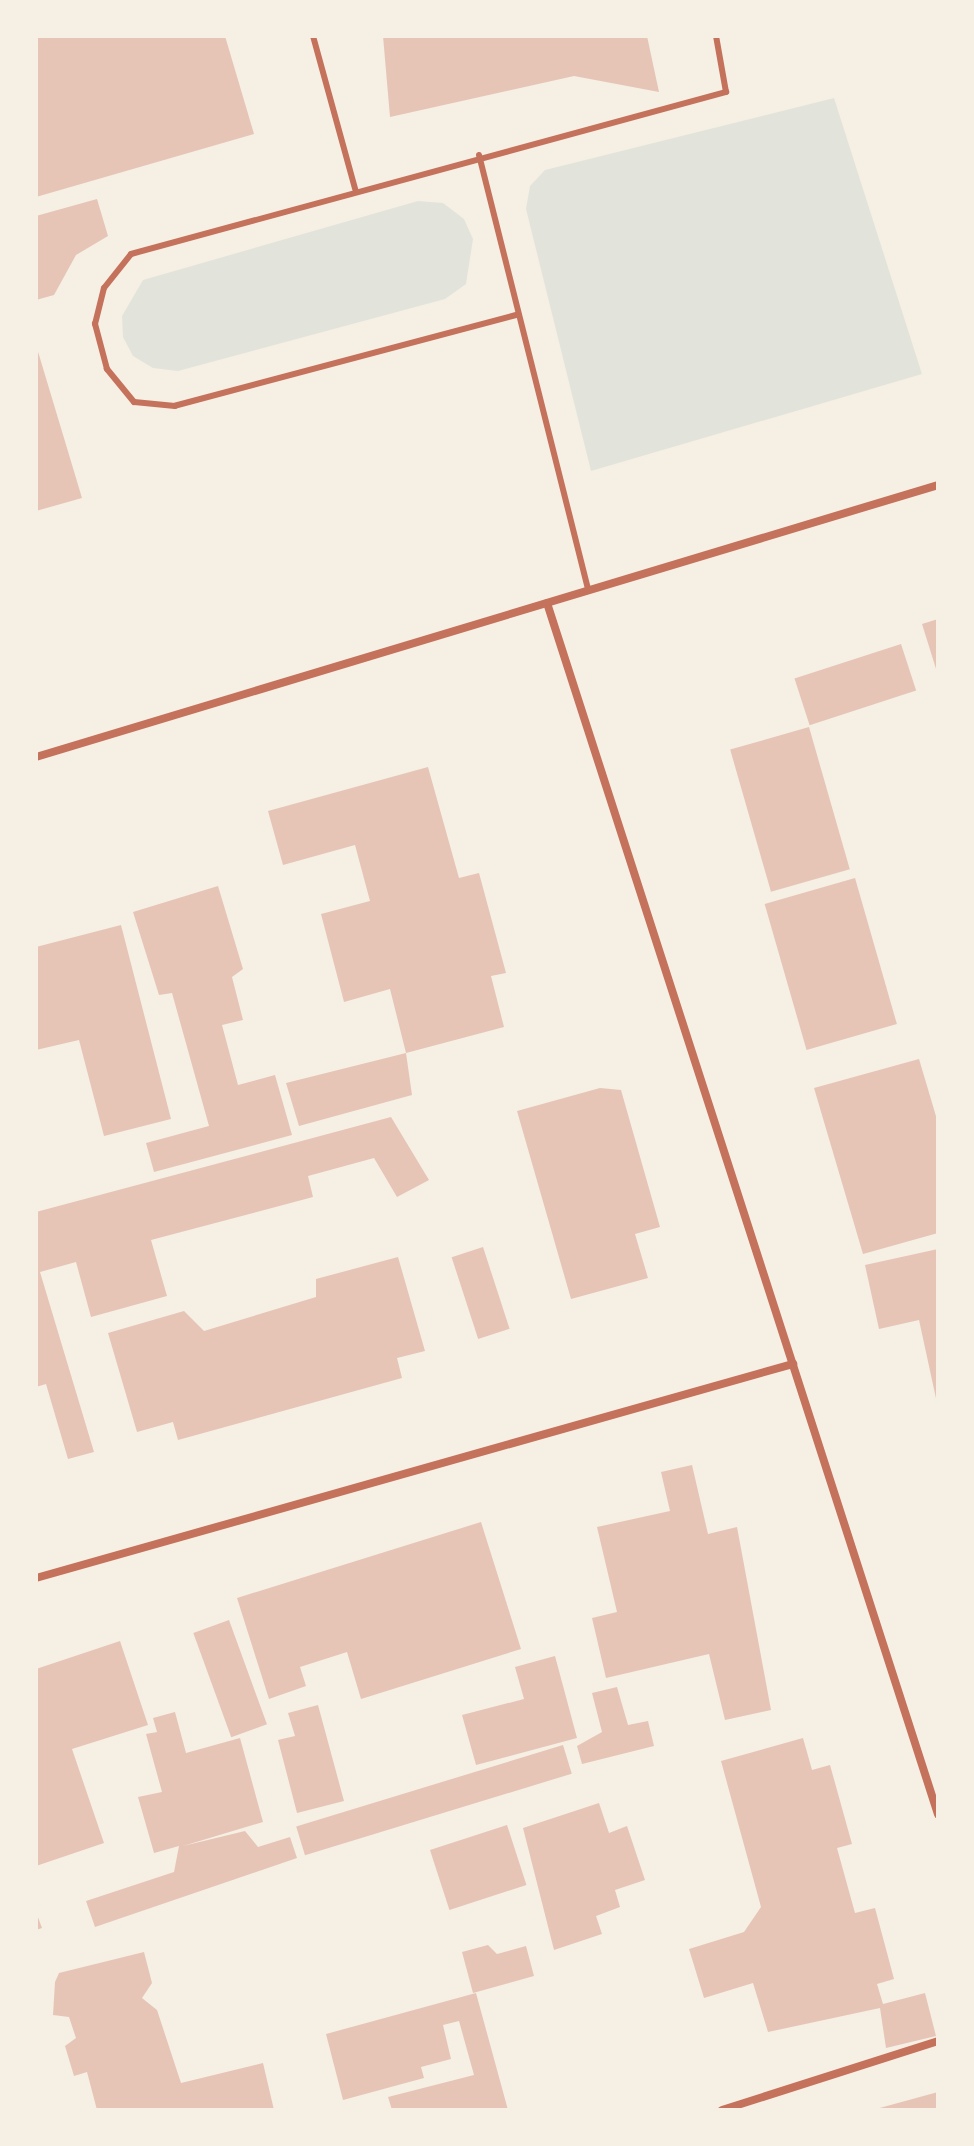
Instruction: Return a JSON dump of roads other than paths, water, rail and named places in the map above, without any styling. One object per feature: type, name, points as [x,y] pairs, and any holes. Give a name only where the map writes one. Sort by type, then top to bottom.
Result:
[{"type":"street","points":[[36,757],[938,485]]},
{"type":"street","points":[[547,603],[938,1814]]},
{"type":"street","points":[[36,1578],[793,1364]]},
{"type":"street","points":[[722,2110],[938,2041]]},
{"type":"lane","points":[[313,36],[355,189]]},
{"type":"lane","points":[[516,315],[175,406],[134,402],[107,369],[95,324],[104,288],[131,254],[479,155],[726,92],[716,36]]},
{"type":"lane","points":[[479,155],[516,315],[588,590]]}]
